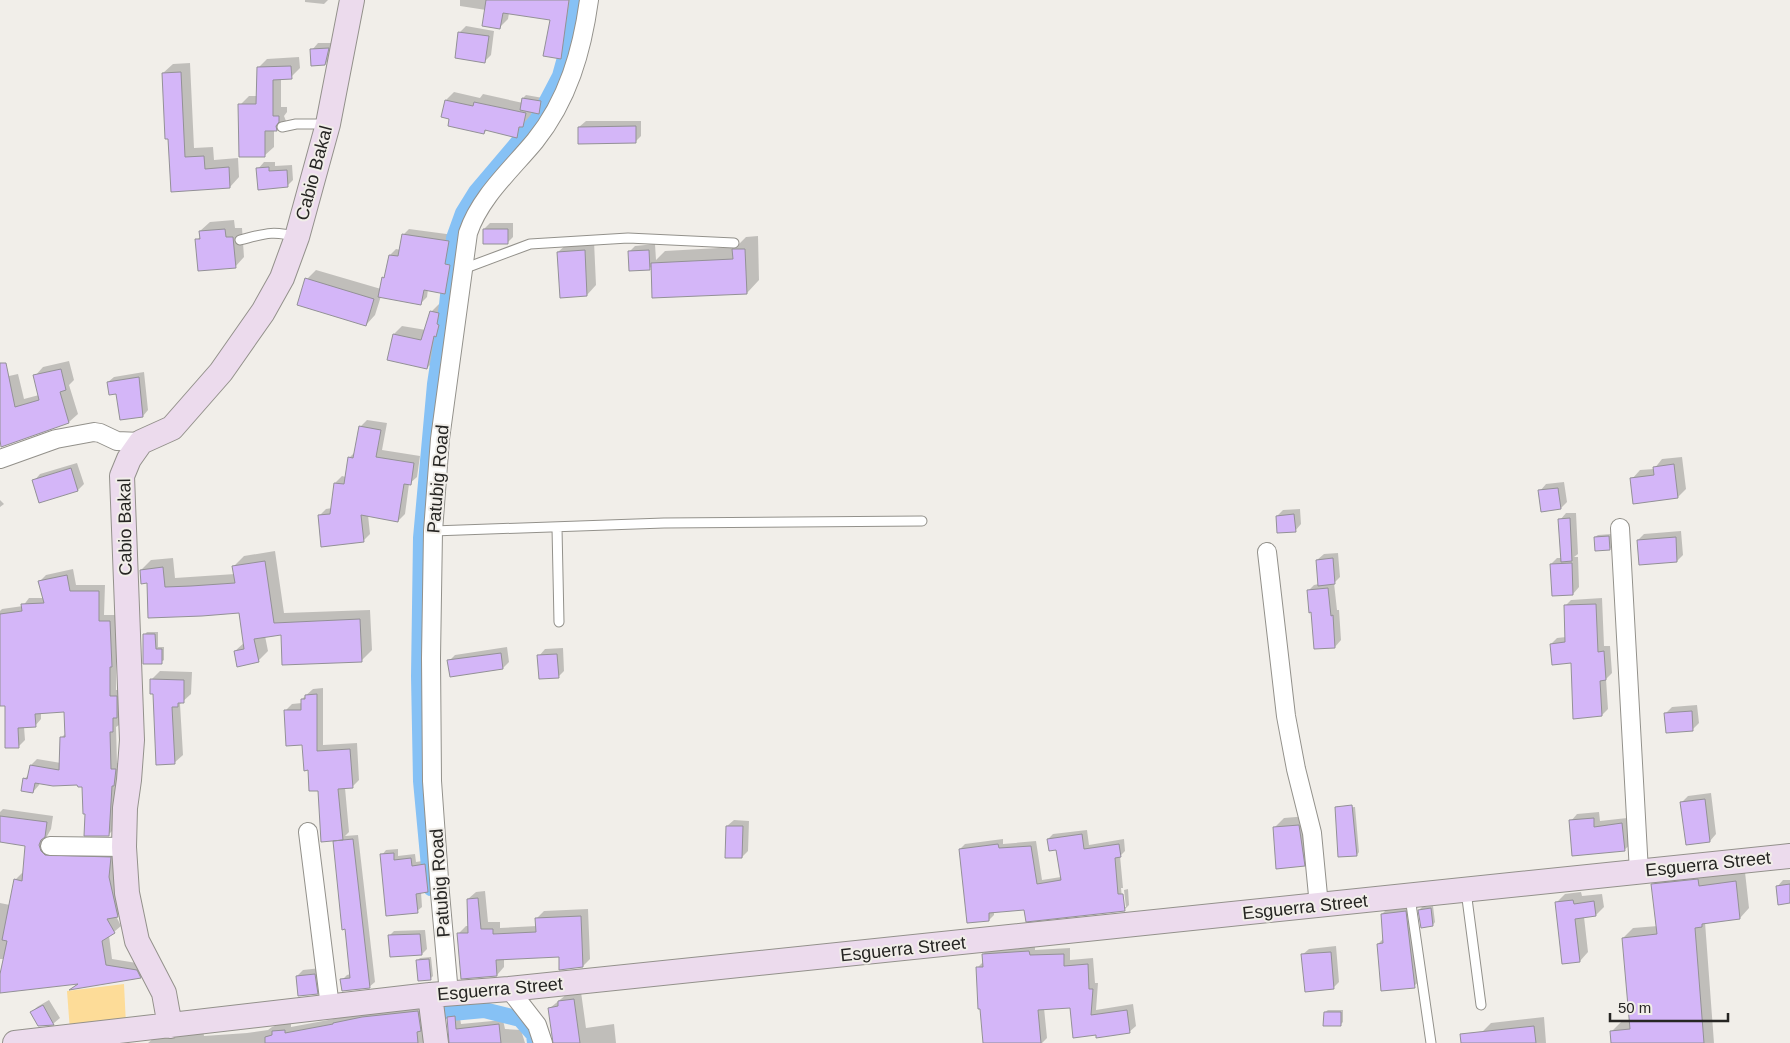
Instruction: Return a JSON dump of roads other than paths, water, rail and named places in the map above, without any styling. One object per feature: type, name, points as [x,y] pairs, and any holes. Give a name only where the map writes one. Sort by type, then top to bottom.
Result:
[{"type":"main road","name":"Cabio Bakal","points":[[170,1026],[164,992],[136,941],[127,893],[124,847],[125,808],[130,780],[132,740],[122,476],[129,459],[141,442],[172,428],[221,372],[263,312],[282,278],[297,237],[328,124],[352,0]]},
{"type":"main road","name":"Esguerra Street","points":[[15,1043],[440,995],[1790,856]]},
{"type":"main road","points":[[436,1043],[440,995]]},
{"type":"street","name":"Patubig Road","points":[[440,995],[440,893],[432,781],[432,532],[440,439],[468,233],[472,220],[482,203],[548,124],[563,98],[576,61],[589,0]]},
{"type":"street","points":[[0,459],[56,439],[94,432],[117,441],[141,442]]},
{"type":"street","points":[[1620,528],[1639,872]]},
{"type":"street","points":[[1267,552],[1286,716],[1296,769],[1312,833],[1319,906]]},
{"type":"street","points":[[308,832],[330,1007]]},
{"type":"street","points":[[50,846],[124,847]]},
{"type":"street","points":[[509,989],[537,1025],[543,1043]]},
{"type":"lane","points":[[282,127],[296,124],[328,124]]},
{"type":"lane","points":[[240,240],[269,232],[280,232],[297,237]]},
{"type":"lane","points":[[463,269],[530,244],[628,238],[734,243]]},
{"type":"lane","points":[[432,532],[664,523],[922,521]]},
{"type":"lane","points":[[557,528],[559,622]]},
{"type":"lane","points":[[1466,890],[1481,1005]]},
{"type":"lane","points":[[1410,896],[1431,1043]]},
{"type":"waterway","points":[[431,888],[421,781],[419,676],[421,538],[435,384],[447,305],[454,238],[463,213],[476,192],[537,120],[560,76],[573,29],[578,0]]},
{"type":"waterway","points":[[445,1007],[452,1013],[484,1010],[520,1019],[534,1035],[535,1043]]}]
